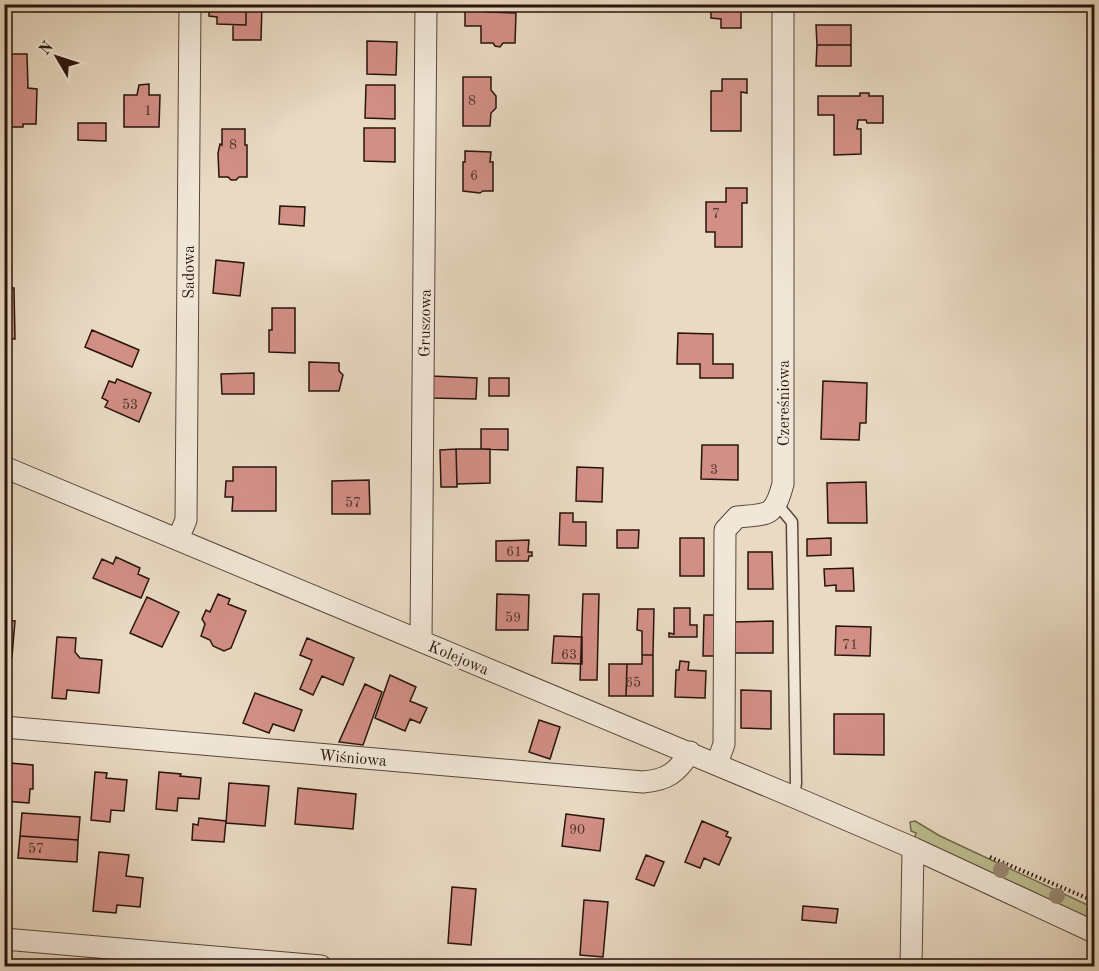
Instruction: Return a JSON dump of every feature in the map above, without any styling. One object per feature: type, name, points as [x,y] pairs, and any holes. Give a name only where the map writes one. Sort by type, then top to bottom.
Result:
[{"type":"street","name":"Sadowa","points":[[178,539],[186,520],[190,4]]},
{"type":"street","name":"Gruszowa","points":[[421,641],[426,4]]},
{"type":"street","name":"Czereśniowa","points":[[777,504],[783,484],[783,4]]},
{"type":"street","name":"Kolejowa","points":[[4,466],[690,752],[913,848],[1095,932]]},
{"type":"street","points":[[717,764],[724,744],[725,530],[737,517],[765,514],[777,504]]},
{"type":"street","name":"Wiśniowa","points":[[4,727],[643,782],[663,779],[675,771],[690,752]]},
{"type":"street","points":[[911,966],[913,848]]},
{"type":"street","points":[[4,939],[321,966]]},
{"type":"lane","points":[[777,504],[792,522],[796,783],[794,797]]},
{"type":"path","points":[[980,853],[1095,901]]},
{"type":"green space","points":[[915,821],[940,836],[1094,908],[1094,922],[914,840],[916,833],[911,831],[910,822]]},
{"type":"building","points":[[209,4],[246,4],[246,25],[217,24],[217,17],[209,16]]},
{"type":"building","points":[[246,4],[262,4],[261,40],[233,40],[233,25],[246,25]]},
{"type":"building","points":[[711,4],[741,4],[741,28],[721,28],[721,19],[711,18]]},
{"type":"building","points":[[465,5],[486,5],[486,12],[516,13],[515,43],[503,43],[500,47],[493,43],[481,43],[481,26],[465,26]]},
{"type":"building","points":[[816,25],[851,25],[851,45],[817,45]]},
{"type":"building","points":[[367,41],[397,42],[396,75],[367,74]]},
{"type":"building","points":[[817,45],[851,45],[851,66],[816,66]]},
{"type":"building","points":[[5,54],[27,54],[28,88],[37,89],[36,124],[6,127]]},
{"type":"building","points":[[463,77],[491,77],[491,90],[496,96],[496,108],[491,113],[490,126],[463,126]]},
{"type":"building","points":[[722,79],[747,79],[747,93],[741,92],[741,131],[711,131],[711,91],[722,91]]},
{"type":"building","points":[[149,84],[149,95],[160,95],[159,127],[124,127],[124,95],[137,95],[139,85]]},
{"type":"building","points":[[366,85],[395,85],[395,119],[365,118]]},
{"type":"building","points":[[860,93],[869,93],[869,96],[883,96],[883,123],[867,123],[866,120],[858,120],[857,129],[861,129],[861,154],[834,155],[834,115],[818,115],[818,96],[860,96]]},
{"type":"building","points":[[78,123],[106,123],[106,141],[78,140]]},
{"type":"building","points":[[364,128],[395,128],[395,162],[364,161]]},
{"type":"building","points":[[222,129],[245,129],[247,177],[231,180],[228,177],[219,177],[218,153],[220,144],[222,145]]},
{"type":"building","points":[[465,151],[491,152],[493,191],[480,193],[463,191]]},
{"type":"building","points":[[726,188],[747,188],[747,203],[742,203],[742,247],[715,247],[715,232],[706,232],[706,202],[726,202]]},
{"type":"building","points":[[280,206],[305,207],[304,226],[279,224]]},
{"type":"building","points":[[216,260],[244,263],[240,296],[213,293]]},
{"type":"building","points":[[4,288],[14,288],[15,339],[4,339]]},
{"type":"building","points":[[272,308],[295,308],[295,353],[269,352]]},
{"type":"building","points":[[92,330],[139,350],[132,367],[85,347]]},
{"type":"building","points":[[678,333],[713,334],[713,364],[733,364],[733,378],[700,378],[700,364],[677,364]]},
{"type":"building","points":[[309,362],[339,363],[339,371],[343,375],[339,391],[309,391]]},
{"type":"building","points":[[254,373],[254,394],[222,394],[221,374]]},
{"type":"building","points":[[431,376],[477,378],[476,399],[431,398]]},
{"type":"building","points":[[489,378],[509,378],[509,396],[489,396]]},
{"type":"building","points":[[117,379],[151,393],[139,422],[105,407],[108,401],[102,398],[109,381],[115,383]]},
{"type":"building","points":[[823,381],[867,383],[866,423],[860,423],[859,440],[821,439]]},
{"type":"building","points":[[481,429],[508,429],[508,450],[481,449]]},
{"type":"building","points":[[702,445],[738,445],[738,480],[701,479]]},
{"type":"building","points":[[456,449],[457,487],[441,487],[440,450]]},
{"type":"building","points":[[456,449],[490,449],[490,483],[457,484]]},
{"type":"building","points":[[233,467],[276,467],[276,511],[232,511],[233,497],[225,497],[226,481],[233,481]]},
{"type":"building","points":[[577,467],[603,468],[602,502],[576,501]]},
{"type":"building","points":[[369,480],[370,514],[332,514],[332,481]]},
{"type":"building","points":[[866,482],[867,523],[828,523],[827,483]]},
{"type":"building","points":[[560,513],[573,513],[573,522],[586,522],[586,546],[559,545]]},
{"type":"building","points":[[617,530],[639,530],[638,548],[617,548]]},
{"type":"building","points":[[680,538],[704,538],[704,576],[680,576]]},
{"type":"building","points":[[831,538],[831,555],[807,556],[807,539]]},
{"type":"building","points":[[529,540],[528,552],[532,552],[532,556],[529,556],[528,561],[496,561],[496,541]]},
{"type":"building","points":[[748,552],[772,552],[773,589],[748,589]]},
{"type":"building","points":[[116,557],[140,568],[138,574],[149,579],[141,598],[93,578],[102,559],[113,564]]},
{"type":"building","points":[[853,568],[854,591],[836,591],[836,585],[825,586],[824,569]]},
{"type":"building","points":[[218,594],[230,599],[228,604],[246,611],[231,648],[224,651],[213,646],[210,640],[201,636],[205,624],[202,619],[206,610],[210,612]]},
{"type":"building","points":[[497,594],[529,595],[528,630],[496,630]]},
{"type":"building","points":[[583,594],[599,594],[597,680],[580,680]]},
{"type":"building","points":[[147,597],[179,612],[162,647],[130,633]]},
{"type":"building","points":[[674,608],[690,608],[690,625],[697,625],[697,637],[669,637],[669,633],[674,634]]},
{"type":"building","points":[[638,609],[654,609],[653,655],[642,655],[642,631],[637,630]]},
{"type":"building","points":[[704,615],[716,615],[716,656],[703,656]]},
{"type":"building","points":[[4,620],[15,621],[12,657],[4,656]]},
{"type":"building","points":[[773,621],[773,653],[734,653],[734,622]]},
{"type":"building","points":[[836,626],[871,627],[870,656],[835,655]]},
{"type":"building","points":[[554,636],[582,637],[582,664],[552,663]]},
{"type":"building","points":[[57,637],[76,638],[75,652],[80,658],[102,660],[99,693],[67,690],[66,699],[52,698]]},
{"type":"building","points":[[307,638],[354,658],[343,685],[322,676],[313,695],[300,689],[312,660],[300,655]]},
{"type":"building","points":[[642,655],[653,655],[653,696],[626,696],[627,664],[642,664]]},
{"type":"building","points":[[680,661],[689,662],[688,670],[706,671],[705,698],[675,697],[676,670],[679,670]]},
{"type":"building","points":[[609,664],[627,664],[626,696],[609,696]]},
{"type":"building","points":[[390,675],[416,687],[410,701],[427,708],[420,723],[410,719],[405,731],[375,718]]},
{"type":"building","points":[[365,684],[382,692],[363,745],[339,742]]},
{"type":"building","points":[[741,690],[771,691],[771,729],[741,728]]},
{"type":"building","points":[[255,693],[302,710],[294,731],[273,724],[269,733],[243,723]]},
{"type":"building","points":[[834,714],[884,714],[884,755],[834,754]]},
{"type":"building","points":[[539,720],[560,727],[550,759],[529,752]]},
{"type":"building","points":[[4,758],[10,758],[10,763],[33,765],[33,789],[30,789],[29,803],[4,801]]},
{"type":"building","points":[[95,772],[107,773],[106,778],[127,780],[124,811],[111,810],[110,822],[91,820]]},
{"type":"building","points":[[159,772],[201,778],[199,799],[178,798],[177,811],[156,809]]},
{"type":"building","points":[[229,783],[269,786],[265,826],[226,823]]},
{"type":"building","points":[[298,788],[356,794],[353,829],[295,824]]},
{"type":"building","points":[[22,813],[80,817],[78,840],[20,836]]},
{"type":"building","points":[[566,814],[604,819],[600,851],[562,846]]},
{"type":"building","points":[[199,818],[226,821],[224,842],[192,840],[193,824],[198,825]]},
{"type":"building","points":[[702,821],[728,832],[726,836],[731,838],[719,865],[704,858],[700,868],[685,862]]},
{"type":"building","points":[[20,836],[78,840],[77,862],[18,858]]},
{"type":"building","points":[[99,852],[129,855],[126,876],[143,878],[140,907],[117,905],[116,913],[93,911]]},
{"type":"building","points":[[646,855],[664,862],[654,886],[636,879]]},
{"type":"building","points":[[452,887],[476,889],[471,945],[448,943]]},
{"type":"building","points":[[584,900],[608,902],[603,957],[580,955]]},
{"type":"building","points":[[803,906],[838,909],[836,923],[802,920]]}]
